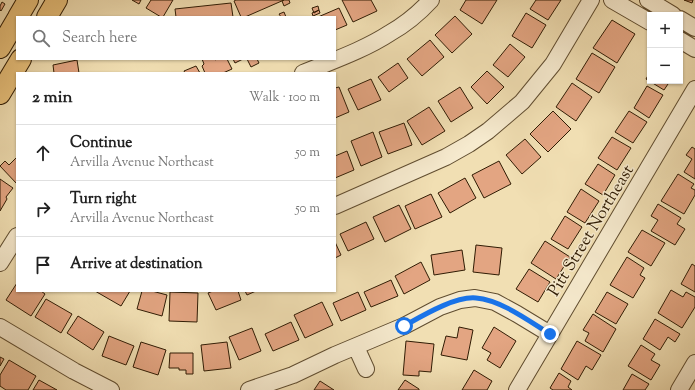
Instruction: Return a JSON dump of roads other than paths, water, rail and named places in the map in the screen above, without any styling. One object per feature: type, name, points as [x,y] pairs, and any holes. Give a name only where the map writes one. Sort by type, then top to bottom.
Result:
[{"type":"main road","points":[[19,16],[28,0]]},
{"type":"main road","points":[[48,16],[57,0]]},
{"type":"main road","points":[[0,48],[16,21]]},
{"type":"main road","points":[[0,94],[20,60]]},
{"type":"street","points":[[336,59],[390,34],[406,23],[431,0]]},
{"type":"street","points":[[336,206],[446,157],[488,131],[522,102],[553,64],[591,0]]},
{"type":"street","points":[[612,0],[647,20]]},
{"type":"street","points":[[648,0],[668,12]]},
{"type":"street","points":[[683,21],[695,28]]},
{"type":"street","points":[[683,42],[695,49]]},
{"type":"street","points":[[305,72],[333,60]]},
{"type":"street","name":"Pitt Street Northeast","points":[[517,390],[695,89]]},
{"type":"street","points":[[0,263],[16,238]]},
{"type":"street","points":[[249,390],[293,375],[404,326],[440,307],[460,300],[475,298],[495,302],[550,334]]},
{"type":"street","points":[[0,327],[74,371],[111,390]]},
{"type":"street","points":[[356,347],[366,369]]},
{"type":"street","points":[[679,390],[695,363]]}]
